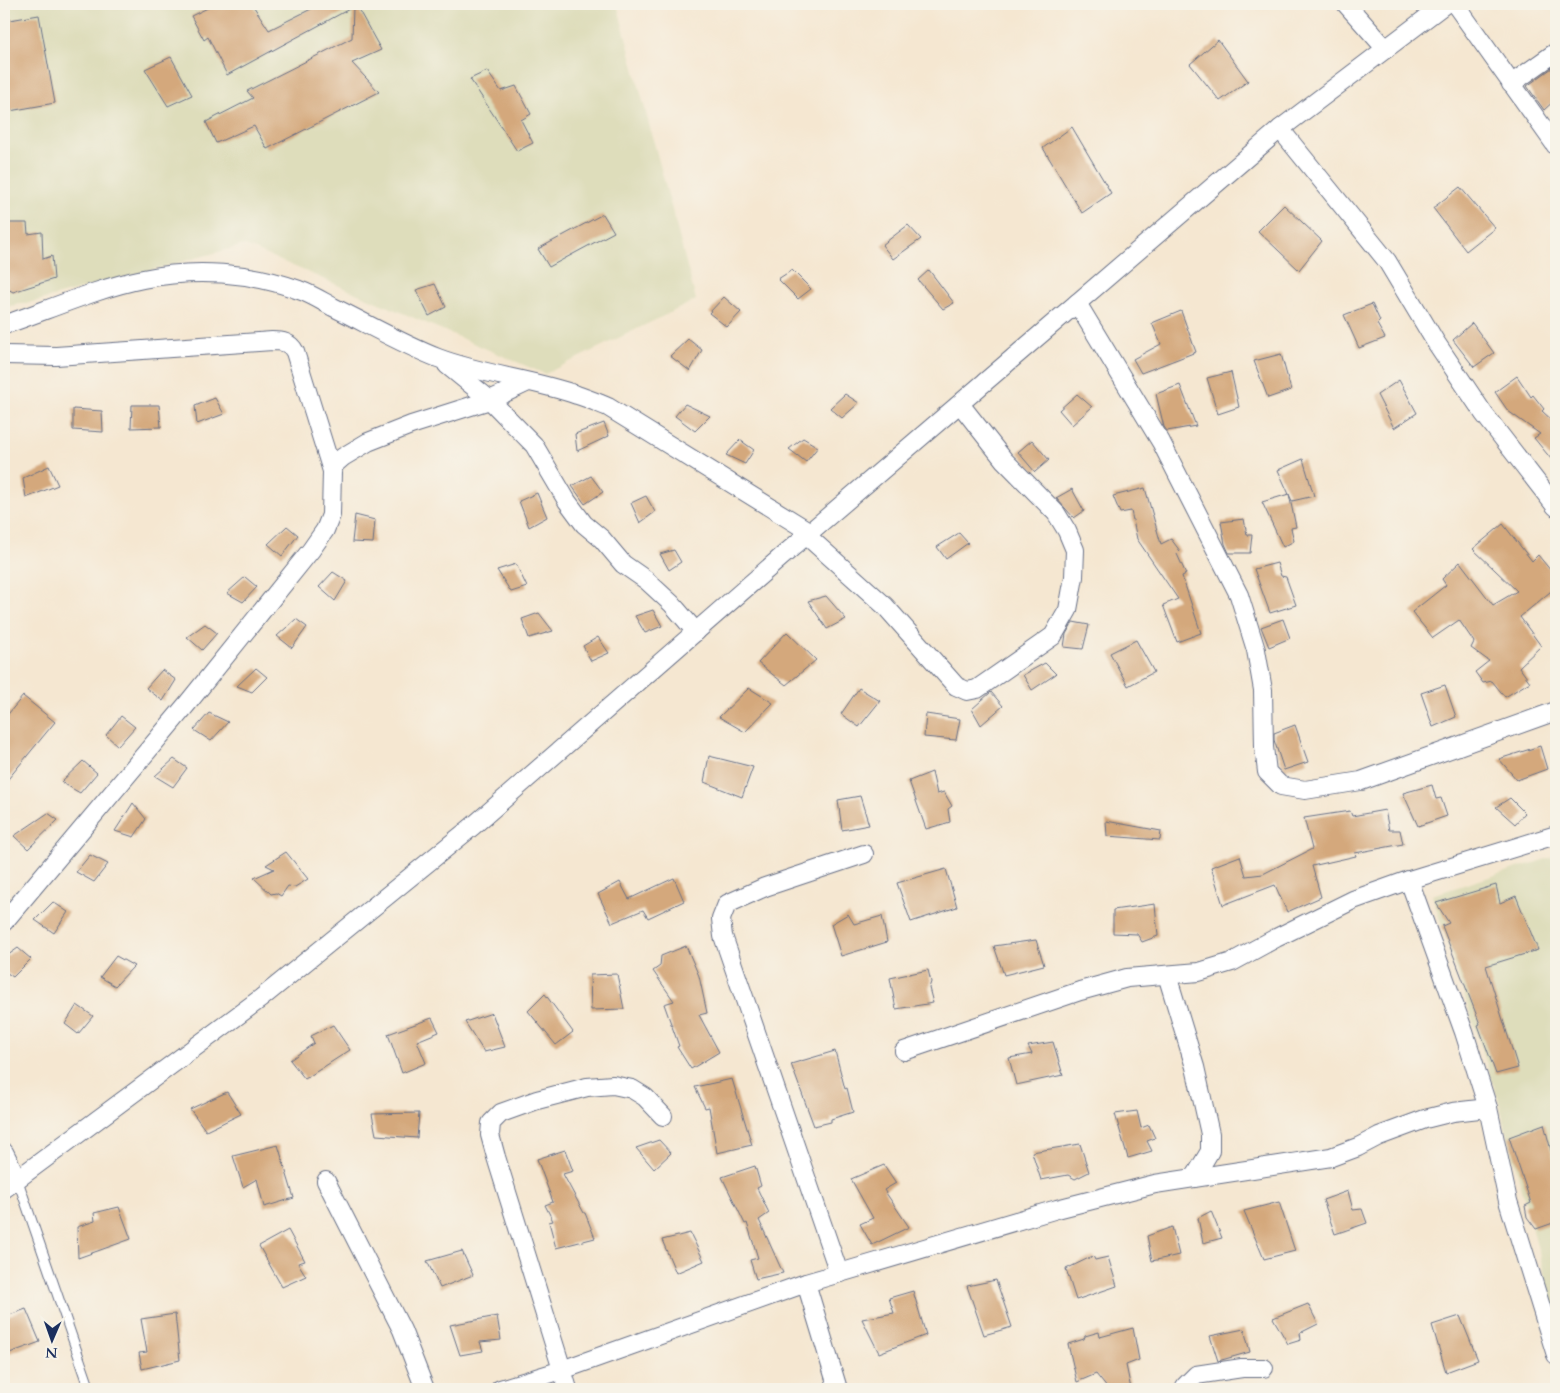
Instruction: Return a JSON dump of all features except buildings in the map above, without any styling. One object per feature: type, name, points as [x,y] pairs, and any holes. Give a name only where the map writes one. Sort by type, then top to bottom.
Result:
[{"type":"street","points":[[1346,4],[1386,49]]},
{"type":"street","points":[[4,1152],[11,1183],[275,987],[473,826],[808,534],[1280,129],[1445,4]]},
{"type":"street","points":[[1456,4],[1556,146]]},
{"type":"street","points":[[1511,84],[1556,52]]},
{"type":"street","points":[[1280,129],[1386,261],[1435,341],[1484,414],[1556,507]]},
{"type":"street","points":[[4,326],[114,286],[143,279],[178,273],[234,274],[301,290],[403,343],[438,358],[472,369],[576,394],[608,408],[808,534],[886,606],[956,686],[966,691],[977,689],[1053,636],[1068,610],[1074,577],[1075,550],[1067,531],[1056,513],[1004,460],[960,404]]},
{"type":"street","points":[[1077,303],[1161,442],[1239,595],[1256,650],[1263,690],[1264,747],[1267,772],[1281,786],[1305,790],[1361,781],[1556,711]]},
{"type":"street","points":[[4,355],[56,356],[272,341],[287,343],[292,346],[295,352],[332,471],[331,515],[325,530],[311,550],[187,704],[4,922]]},
{"type":"street","points":[[438,358],[490,400],[534,445],[567,501],[584,524],[602,539],[623,564],[646,580],[672,604],[696,632]]},
{"type":"street","points":[[332,471],[335,464],[343,457],[368,442],[411,425],[490,400],[528,382]]},
{"type":"street","points":[[904,1051],[1080,990],[1127,978],[1199,972],[1232,962],[1353,900],[1409,880],[1556,835]]},
{"type":"street","points":[[839,1273],[723,936],[721,919],[727,904],[742,897],[765,887],[864,854]]},
{"type":"street","points":[[1409,880],[1464,1032],[1488,1108],[1508,1201],[1556,1355]]},
{"type":"street","points":[[1167,975],[1195,1067],[1210,1134],[1210,1151],[1194,1178]]},
{"type":"street","points":[[568,1389],[496,1157],[490,1135],[491,1123],[501,1113],[537,1100],[587,1087],[604,1086],[632,1089],[645,1097],[663,1116]]},
{"type":"street","points":[[500,1389],[562,1370],[806,1283],[1114,1193],[1155,1184],[1331,1157],[1425,1119],[1453,1112],[1488,1108]]},
{"type":"street","points":[[326,1181],[402,1330],[425,1389]]},
{"type":"street","points":[[806,1283],[838,1389]]},
{"type":"street","points":[[1185,1389],[1185,1386],[1196,1375],[1242,1368],[1264,1368]]},
{"type":"lane","points":[[11,1183],[90,1389]]},
{"type":"shaded area","points":[[4,4],[617,4],[696,300],[545,374],[244,245],[37,301],[4,307]]},
{"type":"shaded area","points":[[1556,856],[1556,1317],[1498,1099],[1432,895]]}]
